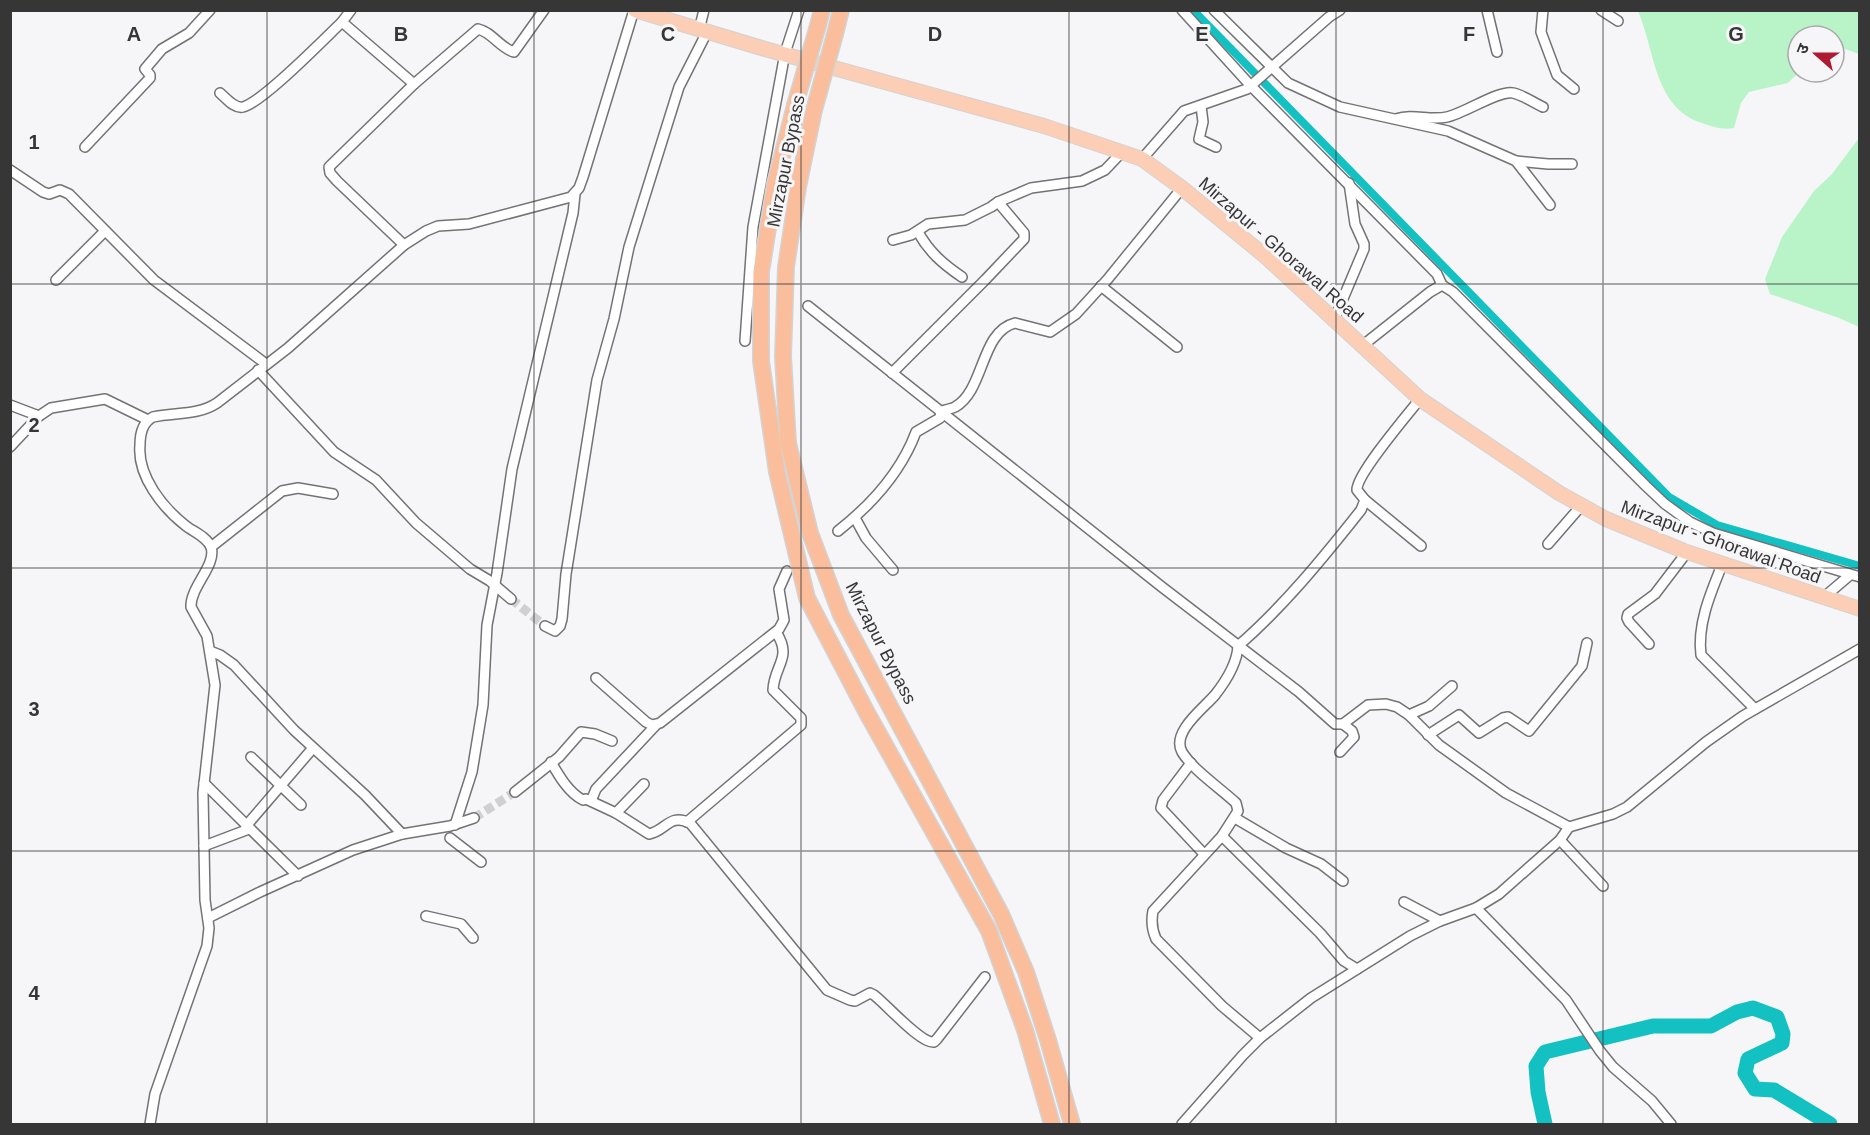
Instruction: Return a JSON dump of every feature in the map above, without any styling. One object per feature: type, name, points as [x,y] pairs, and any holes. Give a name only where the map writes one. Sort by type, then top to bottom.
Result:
[{"type":"highway","name":"Mirzapur Bypass","points":[[822,10],[775,184],[761,272],[761,361],[777,472],[807,598],[867,713],[988,931],[1025,1030],[1052,1125]]},
{"type":"highway","name":"Mirzapur Bypass","points":[[841,10],[814,110],[798,187],[786,267],[783,356],[788,443],[810,533],[842,615],[1001,914],[1029,983],[1072,1125]]},
{"type":"main road","name":"Mirzapur - Ghorawal Road","points":[[634,10],[1033,123],[1142,159],[1182,188],[1265,256],[1420,399],[1531,476],[1606,519],[1687,552],[1860,609]]},
{"type":"street","points":[[85,147],[150,78],[145,69],[153,58],[162,49],[189,33],[210,10]]},
{"type":"street","points":[[220,93],[238,107],[243,107],[256,100],[342,22],[351,10]]},
{"type":"street","points":[[404,244],[337,181],[330,173],[329,167],[414,84],[478,29],[514,52],[544,10]]},
{"type":"street","points":[[455,825],[472,772],[476,749],[486,684],[488,625],[512,469],[573,213],[575,194],[584,177],[634,10]]},
{"type":"street","points":[[545,626],[555,631],[560,626],[576,507],[597,380],[614,320],[629,247],[679,87],[703,31],[704,10]]},
{"type":"street","points":[[745,341],[753,227],[785,53],[799,10]]},
{"type":"street","points":[[1182,10],[1437,274],[1442,285],[1453,292],[1665,504],[1690,522],[1725,537],[1855,576]]},
{"type":"street","points":[[1214,10],[1268,71],[1340,107],[1448,131],[1516,161],[1572,164]]},
{"type":"street","points":[[1142,159],[1184,111],[1244,91],[1340,10]]},
{"type":"street","points":[[1487,10],[1497,52]]},
{"type":"street","points":[[1542,10],[1541,32],[1557,75],[1574,89]]},
{"type":"street","points":[[1601,10],[1618,21]]},
{"type":"street","points":[[342,22],[414,84]]},
{"type":"street","points":[[1394,120],[1410,116],[1448,117],[1509,92],[1543,107]]},
{"type":"street","points":[[1201,106],[1203,122],[1199,139],[1216,147]]},
{"type":"street","points":[[893,240],[918,232],[928,224],[965,220],[1031,188],[1082,181],[1105,170],[1122,152]]},
{"type":"street","points":[[1516,161],[1550,205]]},
{"type":"street","points":[[10,170],[46,194],[60,190],[66,191],[154,280],[266,364]]},
{"type":"street","points":[[1334,320],[1365,244],[1354,224],[1349,183]]},
{"type":"street","points":[[941,411],[956,406],[974,387],[993,343],[1010,325],[1015,323],[1050,332],[1076,314],[1182,188]]},
{"type":"street","points":[[150,1125],[154,1094],[207,946],[209,928],[205,900],[204,783],[215,686],[207,636],[190,601],[212,555],[211,547],[204,538],[184,525],[166,507],[150,484],[139,452],[140,437],[148,420],[156,416],[208,409],[288,348],[404,244],[426,231],[438,226],[470,224],[568,199],[575,194]]},
{"type":"street","points":[[892,373],[1024,238],[1024,233],[998,202]]},
{"type":"street","points":[[56,280],[105,231]]},
{"type":"street","points":[[918,232],[939,261],[962,277]]},
{"type":"street","points":[[1362,346],[1430,291],[1442,285]]},
{"type":"street","points":[[1101,286],[1177,347]]},
{"type":"street","points":[[808,306],[1299,692],[1335,724],[1343,724],[1368,705],[1397,707],[1409,715],[1428,735],[1506,793],[1569,827]]},
{"type":"street","points":[[258,370],[321,435],[334,452],[376,480],[416,523],[474,573],[486,578],[511,599]]},
{"type":"street","points":[[10,447],[39,416],[51,408],[105,399],[148,420]]},
{"type":"street","points":[[1420,399],[1388,439],[1359,481],[1358,490],[1365,500],[1421,546]]},
{"type":"street","points":[[10,405],[39,416]]},
{"type":"street","points":[[838,531],[874,499],[910,448],[916,432],[940,418],[941,411]]},
{"type":"street","points":[[211,547],[282,491],[298,488],[333,494]]},
{"type":"street","points":[[1260,1038],[1222,1006],[1156,939],[1154,933],[1153,911],[1222,836],[1238,811],[1236,803],[1191,763],[1183,752],[1180,739],[1188,723],[1224,682],[1237,658],[1238,646],[1260,627],[1305,578],[1361,510],[1365,500]]},
{"type":"street","points":[[1548,544],[1581,506]]},
{"type":"street","points":[[855,518],[866,538],[893,570]]},
{"type":"street","points":[[1649,644],[1629,622],[1628,614],[1655,594],[1687,552]]},
{"type":"street","points":[[1722,565],[1709,596],[1702,623],[1701,655],[1755,709]]},
{"type":"street","points":[[591,801],[596,789],[656,725],[776,632],[784,620],[779,595],[787,571]]},
{"type":"street","points":[[1823,597],[1855,576]]},
{"type":"street","points":[[552,762],[561,778],[577,797],[616,813],[649,834],[656,833],[672,821],[687,822],[801,725],[801,718],[773,690],[784,651],[782,641],[776,632]]},
{"type":"street","points":[[1428,735],[1459,715],[1479,733],[1508,717],[1529,731],[1582,666],[1587,643]]},
{"type":"street","points":[[1182,1125],[1199,1102],[1260,1038],[1311,998],[1410,936],[1440,921],[1476,908],[1508,888],[1560,840],[1569,827],[1613,814],[1627,807],[1706,742],[1755,709],[1860,649]]},
{"type":"street","points":[[210,651],[234,665],[294,730],[402,834]]},
{"type":"street","points":[[596,678],[646,722],[656,725]]},
{"type":"street","points":[[1409,715],[1429,706],[1452,686]]},
{"type":"street","points":[[1340,752],[1354,737],[1343,724]]},
{"type":"street","points":[[515,792],[552,762],[580,732],[595,734],[612,741]]},
{"type":"street","points":[[204,846],[248,827],[313,748]]},
{"type":"street","points":[[251,757],[301,805]]},
{"type":"street","points":[[1191,763],[1163,800],[1161,808],[1204,854]]},
{"type":"street","points":[[204,783],[298,876]]},
{"type":"street","points":[[616,813],[644,784]]},
{"type":"street","points":[[208,918],[353,850],[402,834],[455,825],[474,818]]},
{"type":"street","points":[[1235,818],[1286,848],[1321,864],[1343,881]]},
{"type":"street","points":[[687,822],[827,990],[850,1000],[862,998],[870,993],[874,995],[918,1035],[932,1043],[938,1039],[984,978]]},
{"type":"street","points":[[1222,836],[1320,933],[1344,962],[1357,969]]},
{"type":"street","points":[[450,838],[482,862]]},
{"type":"street","points":[[1560,840],[1603,886]]},
{"type":"street","points":[[1404,902],[1440,921]]},
{"type":"street","points":[[1476,908],[1566,1000],[1613,1067],[1652,1101],[1671,1125]]},
{"type":"street","points":[[426,916],[461,924],[473,938]]},
{"type":"green space","points":[[1638,11],[1859,11],[1859,54],[1846,49],[1846,24],[1786,24],[1786,83],[1749,92],[1741,103],[1734,128],[1725,129],[1702,123],[1686,115],[1674,105],[1658,76]]},
{"type":"green space","points":[[1859,138],[1859,327],[1770,294],[1765,279],[1782,237],[1814,191],[1832,174]]},
{"type":"waterway","points":[[1193,10],[1669,497],[1717,525],[1860,566]]},
{"type":"waterway","points":[[1545,1124],[1538,1092],[1536,1066],[1545,1052],[1653,1026],[1711,1026],[1737,1012],[1753,1008],[1777,1017],[1783,1034],[1782,1043],[1748,1059],[1745,1073],[1755,1089],[1774,1090],[1830,1124]]},
{"type":"tunnel","points":[[511,599],[545,626]]},
{"type":"tunnel","points":[[474,818],[515,792]]}]
